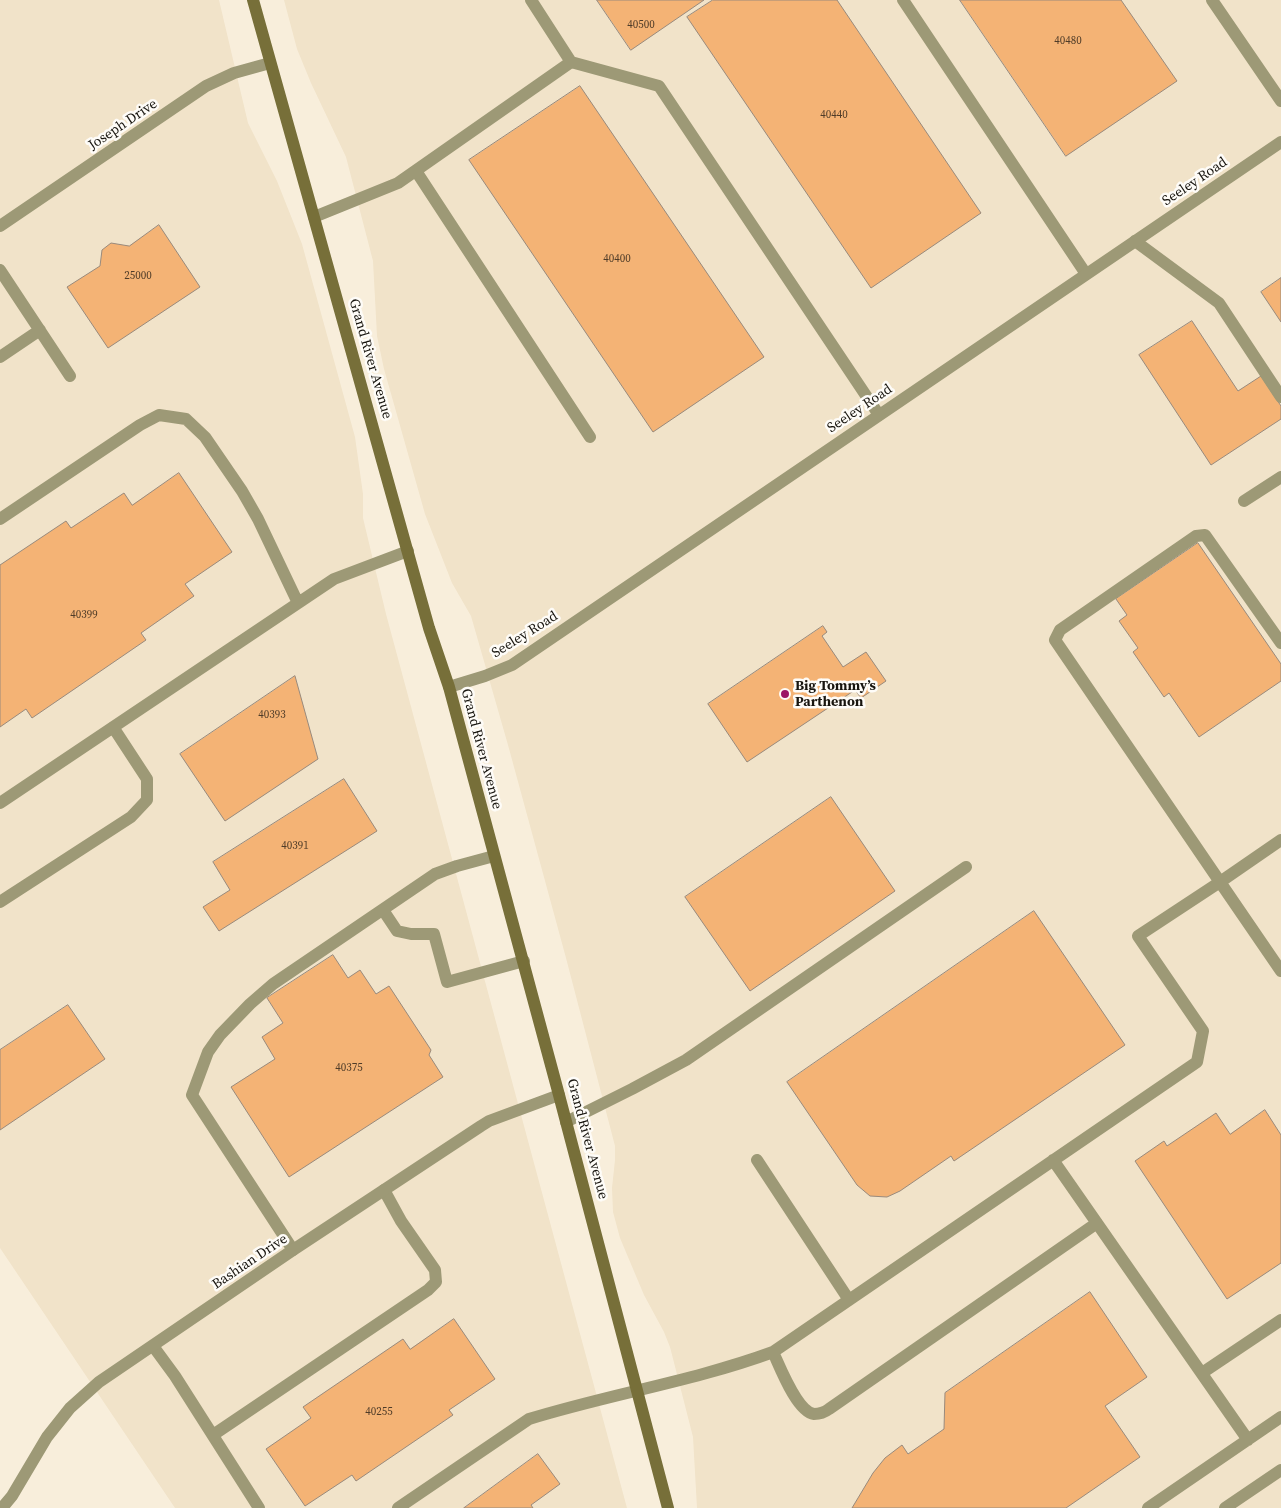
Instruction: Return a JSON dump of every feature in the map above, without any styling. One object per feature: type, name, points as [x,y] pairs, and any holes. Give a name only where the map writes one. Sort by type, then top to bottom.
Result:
[{"type":"main road","name":"Grand River Avenue","points":[[253,0],[429,628],[449,687],[524,961],[668,1508]]},
{"type":"street","points":[[531,0],[571,62],[659,86],[879,415]]},
{"type":"street","points":[[903,0],[1086,274]]},
{"type":"street","points":[[1212,0],[1281,101]]},
{"type":"street","points":[[314,217],[398,183],[571,62]]},
{"type":"street","name":"Joseph Drive","points":[[0,226],[206,86],[234,73],[270,63]]},
{"type":"street","name":"Seeley Road","points":[[449,687],[485,676],[512,664],[1281,142]]},
{"type":"street","points":[[416,171],[590,437]]},
{"type":"street","points":[[1135,241],[1220,303],[1281,397]]},
{"type":"street","points":[[0,270],[70,376]]},
{"type":"street","points":[[0,357],[40,330]]},
{"type":"street","points":[[0,519],[140,425],[159,415],[186,419],[205,437],[242,491],[258,518],[298,603]]},
{"type":"street","points":[[1244,501],[1281,477]]},
{"type":"street","points":[[1281,643],[1205,535],[1196,536],[1060,630],[1055,640],[1281,971]]},
{"type":"street","points":[[0,803],[334,579],[408,551]]},
{"type":"street","points":[[0,902],[131,817],[147,800],[147,779],[113,727]]},
{"type":"street","points":[[398,1508],[529,1419],[554,1411],[638,1391],[773,1352],[1197,1062],[1203,1031],[1138,936],[1281,840]]},
{"type":"street","points":[[293,1250],[192,1095],[208,1052],[233,1020],[273,984],[435,874],[494,856]]},
{"type":"street","points":[[566,1122],[686,1060],[966,867]]},
{"type":"street","points":[[383,910],[397,931],[411,934],[434,934],[447,982],[524,961]]},
{"type":"street","name":"Bashian Drive","points":[[2,1508],[12,1496],[47,1437],[70,1408],[99,1382],[293,1250],[489,1121],[559,1095]]},
{"type":"street","points":[[757,1160],[849,1300]]},
{"type":"street","points":[[1053,1160],[1248,1440]]},
{"type":"street","points":[[213,1434],[428,1290],[436,1282],[435,1270],[401,1221],[384,1190]]},
{"type":"street","points":[[773,1352],[797,1402],[804,1410],[813,1414],[829,1410],[1097,1224]]},
{"type":"street","points":[[1202,1374],[1281,1320]]},
{"type":"street","points":[[153,1346],[213,1434],[219,1448],[258,1508]]},
{"type":"street","points":[[1148,1508],[1281,1417]]},
{"type":"street","points":[[1225,1508],[1281,1470]]},
{"type":"shaded area","points":[[0,0],[219,0],[248,123],[277,181],[302,244],[355,437],[363,494],[363,518],[386,614],[627,1508],[175,1508],[0,1248]]},
{"type":"shaded area","points":[[284,0],[1281,0],[1281,1508],[697,1508],[693,1437],[670,1347],[644,1295],[620,1238],[613,1212],[612,1188],[615,1146],[508,745],[471,616],[452,583],[425,514],[384,369],[377,336],[373,261],[346,157],[297,49]]},
{"type":"building","points":[[597,0],[704,0],[631,50]]},
{"type":"building","points":[[713,0],[837,0],[981,213],[871,288],[687,17]]},
{"type":"building","points":[[960,0],[1121,0],[1177,81],[1066,156]]},
{"type":"building","points":[[580,86],[764,357],[653,432],[469,160]]},
{"type":"building","points":[[159,225],[200,287],[108,348],[67,287],[100,266],[102,250],[111,243],[129,246]]},
{"type":"building","points":[[1281,278],[1281,322],[1261,292]]},
{"type":"building","points":[[1192,321],[1238,391],[1261,376],[1281,406],[1281,419],[1211,465],[1139,355]]},
{"type":"building","points":[[179,473],[232,552],[185,584],[194,596],[141,633],[146,640],[32,718],[26,709],[0,727],[0,565],[66,521],[71,528],[124,493],[132,505]]},
{"type":"building","points":[[1198,543],[1281,664],[1281,681],[1199,737],[1169,693],[1164,697],[1133,652],[1138,648],[1119,621],[1127,615],[1116,599]]},
{"type":"building","name":"Big Tommy’s Parthenon","points":[[823,626],[827,632],[822,636],[843,667],[866,652],[886,681],[861,698],[855,690],[747,762],[708,704]]},
{"type":"building","points":[[295,676],[318,759],[225,821],[180,754]]},
{"type":"building","points":[[344,779],[377,831],[219,931],[203,907],[230,890],[213,862]]},
{"type":"building","points":[[831,797],[895,891],[750,991],[685,897]]},
{"type":"building","points":[[1034,911],[1125,1045],[954,1161],[951,1156],[900,1191],[887,1197],[870,1196],[857,1185],[787,1082]]},
{"type":"building","points":[[333,955],[348,978],[360,970],[376,994],[389,986],[431,1050],[429,1055],[443,1077],[289,1177],[231,1087],[275,1059],[262,1037],[283,1023],[267,998]]},
{"type":"building","points":[[68,1005],[105,1059],[0,1130],[0,1050]]},
{"type":"building","points":[[1265,1110],[1281,1135],[1281,1263],[1227,1299],[1135,1161],[1164,1141],[1167,1146],[1216,1113],[1230,1134]]},
{"type":"building","points":[[1090,1292],[1147,1377],[1105,1406],[1140,1457],[1066,1508],[852,1508],[873,1473],[885,1458],[902,1445],[908,1454],[944,1429],[945,1393]]},
{"type":"building","points":[[454,1319],[495,1379],[449,1410],[453,1415],[356,1481],[352,1475],[305,1506],[266,1449],[311,1418],[303,1407],[403,1339],[410,1349]]},
{"type":"building","points":[[538,1454],[560,1484],[531,1505],[533,1508],[464,1508]]},
{"type":"place","name":"Big Tommy’s Parthenon","points":[[785,694]]}]
